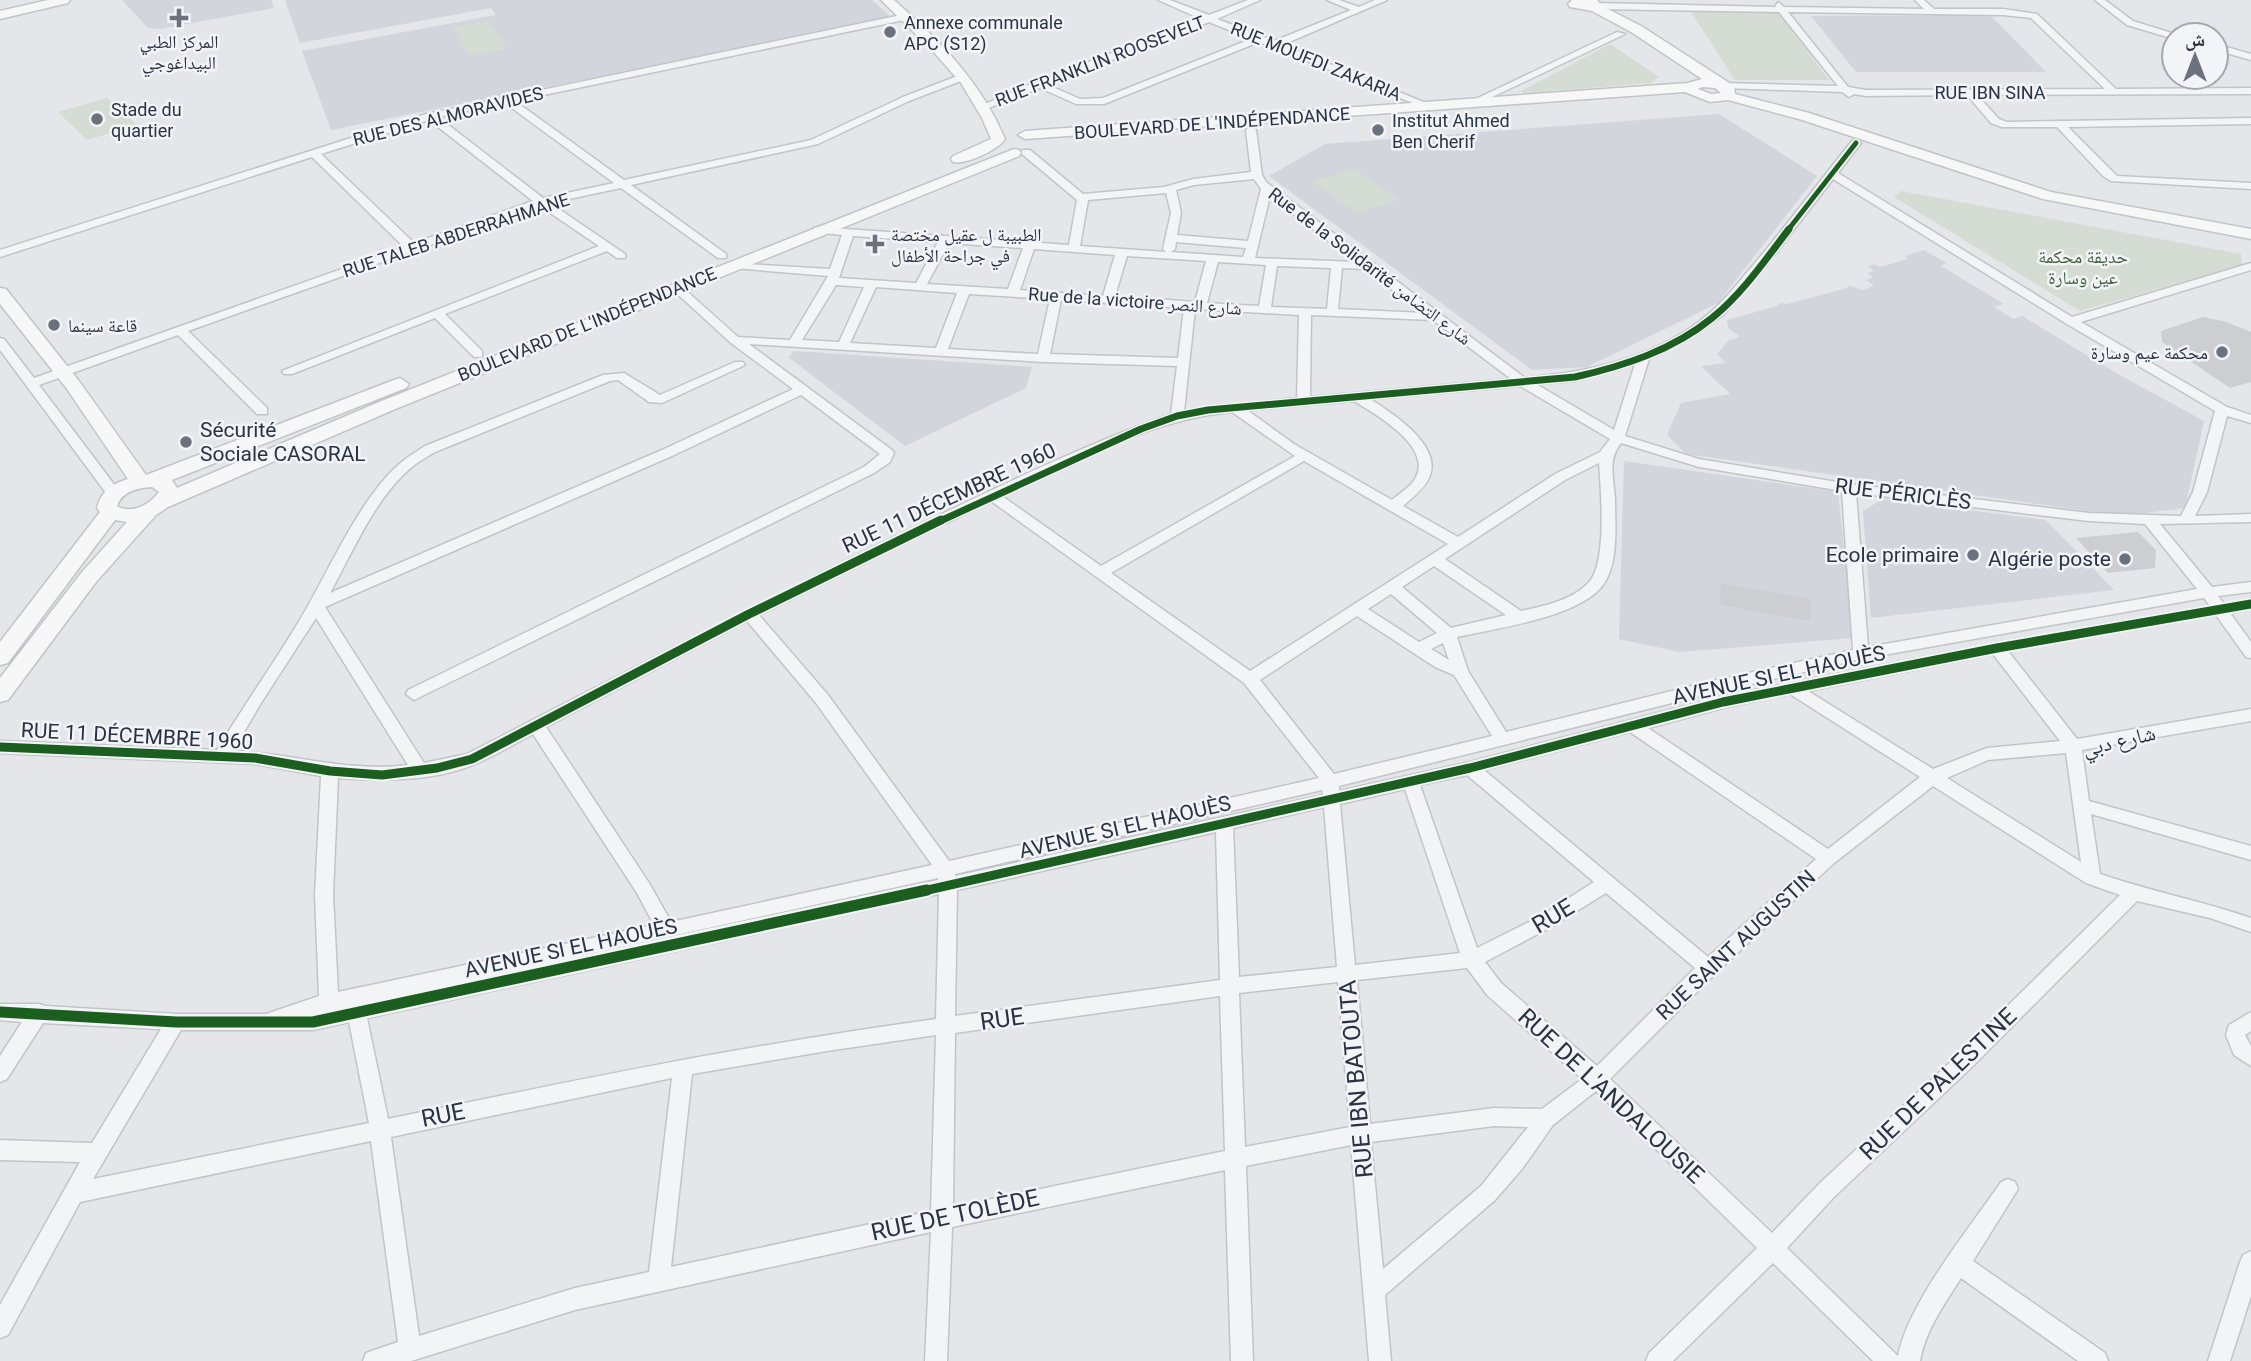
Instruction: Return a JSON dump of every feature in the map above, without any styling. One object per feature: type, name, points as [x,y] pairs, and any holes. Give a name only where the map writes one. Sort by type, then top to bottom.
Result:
[{"type":"main road","points":[[0,15],[64,0]]},
{"type":"main road","points":[[887,0],[932,40],[964,77],[987,112],[997,141]]},
{"type":"main road","points":[[1585,3],[1620,34],[1713,91],[2018,200],[2251,247]]},
{"type":"main road","points":[[1585,3],[1646,36],[1713,91],[1839,127],[2023,190],[2251,234]]},
{"type":"main road","name":"BOULEVARD DE L'INDÉPENDANCE","points":[[156,506],[265,457],[677,288],[727,260],[997,141],[1024,144],[1251,130],[1405,114],[1431,107],[1713,91]]},
{"type":"main road","name":"BOULEVARD DE L'INDÉPENDANCE","points":[[146,481],[727,260],[818,230],[1024,144],[1713,91]]},
{"type":"main road","points":[[987,112],[1024,144]]},
{"type":"main road","points":[[0,293],[146,481],[168,488],[169,492],[99,565],[0,695]]},
{"type":"main road","points":[[99,565],[149,529],[265,457]]},
{"type":"main road","points":[[0,657],[87,546],[112,503],[146,481]]},
{"type":"main road","points":[[112,503],[131,516],[156,506]]},
{"type":"street","name":"RUE MOUFDI ZAKARIA","points":[[1163,0],[1431,107]]},
{"type":"street","name":"RUE FRANKLIN ROOSEVELT","points":[[987,112],[1039,84],[1256,0]]},
{"type":"street","points":[[1331,0],[1359,10]]},
{"type":"street","points":[[1276,44],[1383,0]]},
{"type":"street","points":[[1774,0],[1848,92]]},
{"type":"street","points":[[1866,0],[1877,12]]},
{"type":"street","points":[[1919,0],[1932,12]]},
{"type":"street","points":[[2099,0],[2130,23],[2160,32]]},
{"type":"street","points":[[1585,3],[1877,12],[2003,12],[2034,16],[2114,92]]},
{"type":"street","name":"RUE DES ALMORAVIDES","points":[[0,254],[430,116],[906,17]]},
{"type":"street","points":[[1468,105],[1620,34]]},
{"type":"street","points":[[1039,84],[1079,102],[1104,102],[1261,38]]},
{"type":"street","points":[[2230,51],[2251,57]]},
{"type":"street","name":"RUE TALEB ABDERRAHMANE","points":[[32,383],[541,202],[814,142],[906,99],[964,77]]},
{"type":"street","name":"RUE IBN SINA","points":[[1713,91],[2251,91]]},
{"type":"street","points":[[1969,92],[1999,123],[2060,125],[2251,121]]},
{"type":"street","points":[[505,99],[727,260]]},
{"type":"street","points":[[430,116],[541,202],[621,256]]},
{"type":"street","points":[[2060,125],[2106,174],[2115,179],[2251,186]]},
{"type":"street","name":"Rue de la Solidarité شارع التضامن","points":[[1251,130],[1257,176],[1267,188],[1523,382]]},
{"type":"street","name":"RUE 11 DÉCEMBRE 1960","points":[[0,747],[254,758],[330,771],[382,775],[419,771],[472,759],[749,614],[992,495],[1141,429],[1177,416],[1235,408],[1574,377],[1605,371],[1644,356],[1677,341],[1712,318],[1799,218],[1856,143]]},
{"type":"street","points":[[1024,144],[1082,197],[1170,189],[1193,182],[1257,176]]},
{"type":"street","points":[[312,152],[412,248]]},
{"type":"street","points":[[1832,173],[2071,321],[2222,410],[2251,419]]},
{"type":"street","points":[[1248,261],[1267,188]]},
{"type":"street","points":[[1168,255],[1176,209],[1170,189]]},
{"type":"street","points":[[1074,248],[1082,197]]},
{"type":"street","points":[[818,230],[1248,261],[1367,266]]},
{"type":"street","points":[[794,343],[833,277],[848,233]]},
{"type":"street","points":[[1171,238],[1252,245]]},
{"type":"street","points":[[919,287],[945,240]]},
{"type":"street","points":[[1013,293],[1028,246]]},
{"type":"street","points":[[288,372],[608,247]]},
{"type":"street","points":[[1108,300],[1122,252]]},
{"type":"street","points":[[1177,416],[1182,362],[1195,305],[1213,258]]},
{"type":"street","name":"Rue de la victoire شارع النصر","points":[[727,260],[872,283],[919,287],[1332,314],[1438,317]]},
{"type":"street","points":[[1264,310],[1272,262]]},
{"type":"street","points":[[1332,314],[1337,264]]},
{"type":"street","points":[[2071,321],[2251,266]]},
{"type":"street","points":[[843,346],[872,283]]},
{"type":"street","points":[[414,694],[869,470],[885,459],[887,453],[735,340],[677,288]]},
{"type":"street","points":[[941,352],[964,290]]},
{"type":"street","points":[[1043,358],[1056,297]]},
{"type":"street","points":[[1303,402],[1305,312]]},
{"type":"street","points":[[438,314],[478,354]]},
{"type":"street","points":[[180,330],[262,411]]},
{"type":"street","points":[[735,340],[1043,358],[1182,362]]},
{"type":"street","points":[[0,342],[32,383],[112,503]]},
{"type":"street","points":[[1250,679],[1560,477],[1605,455],[1618,438],[1644,356]]},
{"type":"street","points":[[221,758],[255,699],[316,605],[362,522],[391,481],[418,456],[607,377],[620,376],[654,399],[662,399],[739,365]]},
{"type":"street","name":"RUE PÉRICLÈS","points":[[1523,382],[1618,438],[1699,463],[1849,488],[2090,517],[2150,521],[2251,518]]},
{"type":"street","points":[[316,605],[667,453],[801,390]]},
{"type":"street","points":[[1359,398],[1405,430],[1420,450],[1425,464],[1423,476],[1392,508]]},
{"type":"street","points":[[1235,408],[1304,456],[1459,544]]},
{"type":"street","points":[[2186,521],[2200,492],[2222,410]]},
{"type":"street","points":[[1418,649],[1448,634],[1541,612],[1581,595],[1597,582],[1605,558],[1605,455]]},
{"type":"street","points":[[1100,573],[1304,456]]},
{"type":"street","points":[[1849,488],[1861,654]]},
{"type":"street","points":[[992,495],[1250,679],[1330,789]]},
{"type":"street","points":[[2150,521],[2208,592],[2251,653]]},
{"type":"street","points":[[1436,559],[1519,617]]},
{"type":"street","points":[[1392,587],[1448,634],[1460,671],[1502,739]]},
{"type":"street","name":"AVENUE SI EL HAOUÈS","points":[[0,1012],[176,1022],[313,1022],[329,1010],[666,929],[1224,822],[1502,739],[1712,687],[1861,654],[2208,592],[2251,587]]},
{"type":"street","name":"AVENUE SI EL HAOUÈS","points":[[329,1010],[356,1011],[1330,789],[1410,780],[1470,768],[1723,702],[1997,648],[2251,604]]},
{"type":"street","points":[[316,605],[419,771]]},
{"type":"street","points":[[1357,609],[1418,649],[1460,671]]},
{"type":"street","points":[[749,614],[821,699],[927,840],[947,877],[942,1217],[936,1361]]},
{"type":"street","points":[[1997,648],[2074,746]]},
{"type":"street","points":[[1712,687],[1723,702]]},
{"type":"street","points":[[1792,688],[2092,878],[2134,893],[2210,911],[2251,925]]},
{"type":"street","name":"شارع دبي","points":[[2092,878],[2074,746],[2251,715]]},
{"type":"street","points":[[536,725],[643,888],[666,929]]},
{"type":"street","points":[[1632,725],[1828,859]]},
{"type":"street","name":"RUE SAINT AUGUSTIN","points":[[1376,1289],[1488,1193],[1516,1162],[1546,1118],[1597,1079],[1708,968],[1828,859],[1931,778],[1987,754],[2074,746]]},
{"type":"street","points":[[1470,768],[1708,968]]},
{"type":"street","points":[[329,1010],[324,895],[330,771]]},
{"type":"street","name":"RUE DE L'ANDALOUSIE","points":[[1410,780],[1472,960],[1494,989],[1597,1079],[1889,1361]]},
{"type":"street","name":"RUE IBN BATOUTA","points":[[1330,789],[1376,1289],[1380,1361]]},
{"type":"street","points":[[2082,805],[2251,853]]},
{"type":"street","points":[[1224,822],[1242,1361]]},
{"type":"street","name":"RUE","points":[[73,1194],[380,1128],[683,1067],[827,1042],[1231,986],[1472,960],[1545,922],[1608,882]]},
{"type":"street","name":"RUE DE PALESTINE","points":[[1657,1361],[1773,1248],[1827,1190],[1965,1061],[2134,893]]},
{"type":"street","points":[[356,1011],[380,1128],[410,1350]]},
{"type":"street","points":[[0,1073],[39,1013]]},
{"type":"street","points":[[2251,1020],[2236,1031],[2235,1037],[2241,1050],[2251,1057]]},
{"type":"street","points":[[0,1326],[73,1194],[176,1022]]},
{"type":"street","points":[[659,1280],[683,1067]]},
{"type":"street","name":"RUE DE TOLÈDE","points":[[374,1361],[526,1313],[659,1280],[942,1217],[1361,1133],[1494,1117],[1546,1118]]},
{"type":"street","points":[[0,1150],[97,1153]]},
{"type":"street","points":[[1909,1361],[1912,1344],[1926,1312],[2008,1189]]},
{"type":"street","points":[[2219,1361],[2251,1262]]},
{"type":"street","points":[[1959,1264],[2097,1361]]},
{"type":"shaded area","name":"المركز الطبي البيداغوجي","points":[[122,0],[271,0],[274,8],[160,29],[148,28]]},
{"type":"shaded area","points":[[285,0],[872,0],[892,18],[331,130],[302,51],[496,15],[491,8],[300,43]]},
{"type":"shaded area","points":[[1990,15],[2046,72],[1856,72],[1811,16]]},
{"type":"shaded area","points":[[1719,114],[1817,176],[1718,303],[1587,367],[1532,370],[1269,176],[1325,144]]},
{"type":"shaded area","points":[[1924,250],[1946,263],[1941,266],[2004,304],[1994,307],[2013,319],[2022,316],[2118,374],[2204,421],[2185,508],[2122,516],[1686,454],[1667,435],[1681,403],[1730,394],[1701,366],[1725,363],[1717,354],[1728,341],[1740,337],[1728,328],[1727,320],[1780,303],[1787,304],[1847,288],[1848,285],[1862,290],[1874,286],[1866,280],[1873,277],[1867,273],[1874,271],[1868,266],[1875,264],[1880,267],[1908,259],[1905,256]]},
{"type":"shaded area","points":[[795,351],[1032,367],[1026,388],[905,446],[788,357]]},
{"type":"shaded area","points":[[1624,461],[1838,492],[1854,638],[1679,652],[1619,639]]},
{"type":"shaded area","name":"Ecole primaire","points":[[1883,499],[2046,520],[2114,590],[1871,618],[1863,511]]},
{"type":"green space","points":[[1691,12],[1778,12],[1829,80],[1735,80]]},
{"type":"green space","points":[[489,21],[507,48],[470,56],[452,28]]},
{"type":"green space","points":[[1610,44],[1659,77],[1651,83],[1523,93],[1521,91]]},
{"type":"green space","name":"Stade du quartier","points":[[107,98],[137,125],[87,140],[58,112]]},
{"type":"green space","points":[[1355,169],[1400,200],[1356,213],[1312,181]]},
{"type":"green space","name":"حديقة محكمة عين وسارة","points":[[1901,191],[2241,254],[2242,265],[2080,311],[1894,197]]},
{"type":"building","name":"محكمة عيم وسارة","points":[[2203,317],[2227,322],[2251,332],[2251,382],[2230,388],[2162,342],[2161,331]]},
{"type":"building","name":"Algérie poste","points":[[2138,532],[2156,550],[2155,568],[2108,573],[2076,538]]},
{"type":"building","points":[[1721,584],[1810,599],[1811,621],[1720,605]]},
{"type":"cycle path","points":[[0,747],[255,758],[330,771],[382,775],[437,768],[472,759],[749,614],[992,495],[1141,429],[1177,416],[1208,410],[1575,377],[1611,368],[1664,348],[1697,329],[1725,306],[1784,236],[1856,143]]},
{"type":"cycle path","points":[[0,1012],[176,1022],[313,1022],[762,927],[1470,768],[1723,702],[1997,648],[2251,604]]},
{"type":"place","name":"المركز الطبي البيداغوجي","points":[[179,18]]},
{"type":"place","name":"Annexe communale APC (S12)","points":[[890,32]]},
{"type":"place","name":"Stade du quartier","points":[[97,119]]},
{"type":"place","name":"Institut Ahmed Ben Cherif","points":[[1378,130]]},
{"type":"place","name":"الطبيبة ل عقيل مختصة في جراحة الأطفال","points":[[875,244]]},
{"type":"place","name":"قاعة سينما","points":[[54,325]]},
{"type":"place","name":"محكمة عيم وسارة","points":[[2222,352]]},
{"type":"place","name":"Sécurité Sociale CASORAL","points":[[186,442]]},
{"type":"place","name":"Ecole primaire","points":[[1973,555]]},
{"type":"place","name":"Algérie poste","points":[[2125,559]]}]
